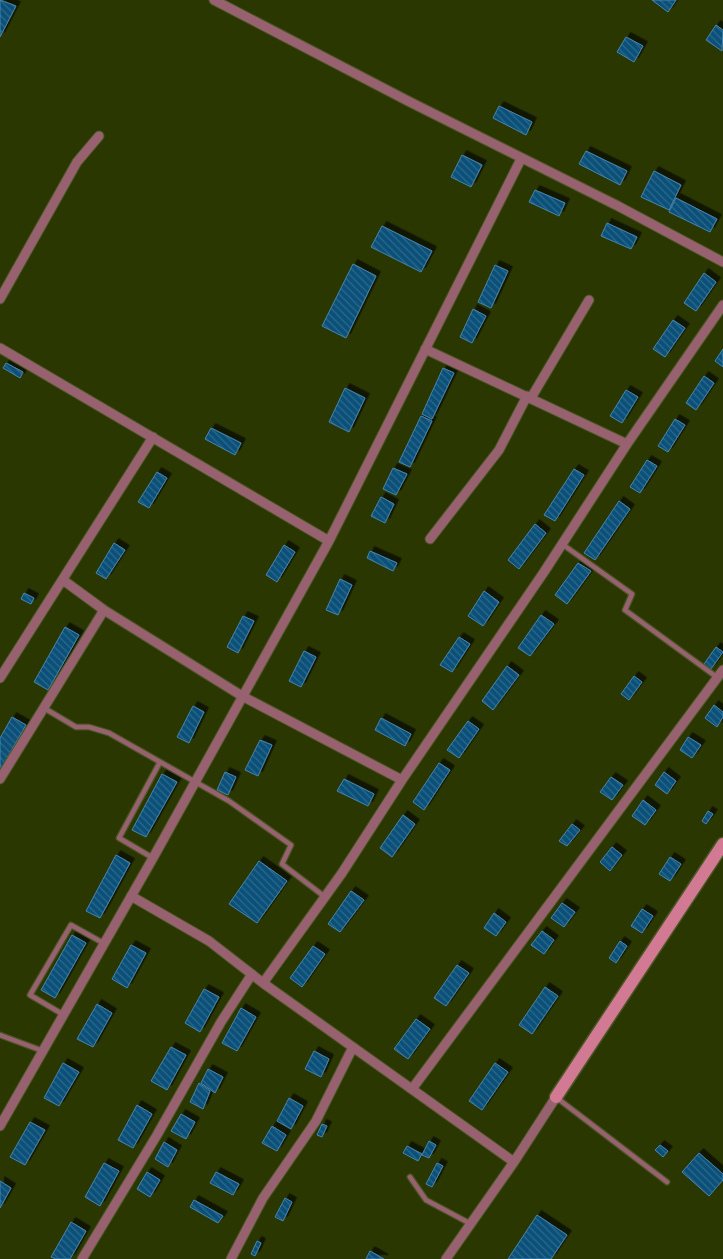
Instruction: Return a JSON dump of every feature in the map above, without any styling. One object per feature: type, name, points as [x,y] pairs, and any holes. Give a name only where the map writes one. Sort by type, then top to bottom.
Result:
[{"type":"street","points":[[214,0],[618,206],[723,262]]},
{"type":"street","points":[[0,299],[77,162],[99,136]]},
{"type":"street","points":[[0,1126],[105,944],[329,541],[521,158]]},
{"type":"street","points":[[430,539],[499,450],[529,397],[589,300]]},
{"type":"street","points":[[263,983],[325,897],[627,444],[723,305]]},
{"type":"street","points":[[0,348],[329,541]]},
{"type":"street","points":[[425,349],[627,444]]},
{"type":"street","points":[[0,678],[153,437]]},
{"type":"street","points":[[63,580],[104,610],[242,696],[402,780]]},
{"type":"street","points":[[0,779],[104,610]]},
{"type":"street","points":[[412,1089],[720,674]]},
{"type":"street","points":[[446,1259],[514,1162],[723,844]]},
{"type":"street","points":[[131,896],[155,908],[209,941],[263,983],[514,1162]]},
{"type":"street","points":[[82,1259],[157,1136],[221,1022],[252,974]]},
{"type":"street","points":[[231,1259],[263,1198],[316,1121],[353,1047]]},
{"type":"lane","points":[[562,544],[632,594],[625,610],[720,674]]},
{"type":"lane","points":[[44,708],[76,727],[89,727],[109,733],[229,801],[291,845],[282,864],[325,897]]},
{"type":"lane","points":[[153,858],[119,838],[160,762]]},
{"type":"lane","points":[[64,1015],[30,996],[62,940],[71,925],[105,944]]},
{"type":"lane","points":[[0,1035],[43,1051]]},
{"type":"lane","points":[[556,1097],[666,1182]]},
{"type":"lane","points":[[410,1177],[426,1200],[471,1224]]},
{"type":"building","points":[[0,0],[16,6],[0,37]]},
{"type":"building","points":[[652,0],[676,0],[668,12]]},
{"type":"building","points":[[716,25],[723,30],[722,51],[706,40]]},
{"type":"building","points":[[626,37],[643,46],[634,62],[617,52]]},
{"type":"building","points":[[499,106],[532,122],[526,135],[493,118]]},
{"type":"building","points":[[586,151],[627,171],[620,185],[579,164]]},
{"type":"building","points":[[462,155],[482,165],[471,187],[451,177]]},
{"type":"building","points":[[654,171],[681,185],[669,210],[641,197]]},
{"type":"building","points":[[535,190],[565,203],[559,216],[529,202]]},
{"type":"building","points":[[676,198],[717,219],[710,232],[669,212]]},
{"type":"building","points":[[607,223],[637,237],[631,249],[601,236]]},
{"type":"building","points":[[382,226],[432,251],[421,272],[371,247]]},
{"type":"building","points":[[353,264],[376,276],[346,338],[322,326]]},
{"type":"building","points":[[495,265],[508,271],[491,308],[478,302]]},
{"type":"building","points":[[704,273],[716,282],[696,311],[684,303]]},
{"type":"building","points":[[473,309],[486,316],[472,343],[460,337]]},
{"type":"building","points":[[673,320],[685,328],[665,357],[653,349]]},
{"type":"building","points":[[723,349],[723,367],[715,361]]},
{"type":"building","points":[[6,363],[23,372],[20,378],[3,368]]},
{"type":"building","points":[[443,368],[454,373],[432,419],[422,414]]},
{"type":"building","points":[[704,376],[714,383],[696,410],[686,403]]},
{"type":"building","points":[[345,388],[365,398],[349,432],[329,422]]},
{"type":"building","points":[[626,390],[638,397],[622,423],[610,416]]},
{"type":"building","points":[[421,416],[432,421],[410,467],[399,462]]},
{"type":"building","points":[[675,419],[685,425],[668,452],[658,446]]},
{"type":"building","points":[[211,428],[241,443],[235,455],[205,439]]},
{"type":"building","points":[[647,460],[657,466],[640,493],[630,487]]},
{"type":"building","points":[[393,468],[407,474],[396,495],[383,489]]},
{"type":"building","points":[[574,469],[584,475],[555,521],[544,515]]},
{"type":"building","points":[[157,472],[167,478],[149,508],[138,502]]},
{"type":"building","points":[[381,497],[394,504],[385,523],[371,516]]},
{"type":"building","points":[[619,501],[630,509],[595,560],[584,553]]},
{"type":"building","points":[[535,524],[546,533],[519,569],[508,560]]},
{"type":"building","points":[[114,543],[125,550],[106,579],[96,573]]},
{"type":"building","points":[[284,545],[295,552],[277,582],[266,575]]},
{"type":"building","points":[[370,551],[397,563],[393,571],[367,558]]},
{"type":"building","points":[[578,563],[591,571],[567,604],[555,595]]},
{"type":"building","points":[[340,579],[352,585],[338,615],[326,610]]},
{"type":"building","points":[[484,591],[499,602],[483,626],[468,616]]},
{"type":"building","points":[[24,593],[34,598],[31,604],[21,599]]},
{"type":"building","points":[[541,615],[554,624],[530,656],[518,648]]},
{"type":"building","points":[[243,616],[254,621],[238,653],[227,647]]},
{"type":"building","points":[[65,627],[79,635],[48,690],[34,682]]},
{"type":"building","points":[[459,637],[470,644],[452,672],[440,665]]},
{"type":"building","points":[[716,647],[723,652],[711,669],[704,664]]},
{"type":"building","points":[[304,651],[316,657],[301,687],[289,681]]},
{"type":"building","points":[[507,666],[519,675],[493,710],[482,701]]},
{"type":"building","points":[[634,676],[642,682],[629,700],[621,694]]},
{"type":"building","points":[[714,705],[723,712],[723,717],[717,727],[705,718]]},
{"type":"building","points":[[193,706],[204,712],[189,743],[177,737]]},
{"type":"building","points":[[12,717],[26,725],[0,770],[0,738]]},
{"type":"building","points":[[381,718],[411,734],[405,746],[375,730]]},
{"type":"building","points":[[468,721],[479,729],[459,758],[447,750]]},
{"type":"building","points":[[688,737],[701,745],[692,758],[680,750]]},
{"type":"building","points":[[260,740],[272,745],[258,776],[245,770]]},
{"type":"building","points":[[439,763],[450,770],[424,810],[413,802]]},
{"type":"building","points":[[225,772],[236,777],[228,795],[217,790]]},
{"type":"building","points":[[664,772],[676,781],[667,794],[655,785]]},
{"type":"building","points":[[162,774],[177,782],[146,837],[132,830]]},
{"type":"building","points":[[611,777],[623,785],[612,800],[600,792]]},
{"type":"building","points":[[344,779],[374,794],[368,806],[337,791]]},
{"type":"building","points":[[643,800],[656,810],[645,825],[632,816]]},
{"type":"building","points":[[708,811],[713,814],[706,824],[702,821]]},
{"type":"building","points":[[403,815],[415,824],[392,857],[380,848]]},
{"type":"building","points":[[572,824],[580,830],[567,846],[559,841]]},
{"type":"building","points":[[612,847],[622,855],[610,871],[600,862]]},
{"type":"building","points":[[116,855],[130,863],[100,918],[86,911]]},
{"type":"building","points":[[670,857],[681,864],[670,881],[659,874]]},
{"type":"building","points":[[259,861],[287,881],[257,923],[229,904]]},
{"type":"building","points":[[351,891],[364,900],[340,932],[328,924]]},
{"type":"building","points":[[562,903],[575,912],[564,927],[551,918]]},
{"type":"building","points":[[642,909],[653,916],[642,933],[631,926]]},
{"type":"building","points":[[494,913],[506,922],[496,936],[484,928]]},
{"type":"building","points":[[542,931],[554,940],[544,954],[531,945]]},
{"type":"building","points":[[72,935],[86,943],[55,998],[41,990]]},
{"type":"building","points":[[620,941],[627,946],[616,963],[609,958]]},
{"type":"building","points":[[131,945],[146,953],[127,988],[112,979]]},
{"type":"building","points":[[313,946],[325,954],[302,987],[290,978]]},
{"type":"building","points":[[457,965],[469,973],[446,1006],[434,998]]},
{"type":"building","points":[[545,987],[558,996],[532,1034],[519,1025]]},
{"type":"building","points":[[204,989],[219,997],[200,1032],[185,1023]]},
{"type":"building","points":[[97,1004],[112,1013],[93,1047],[77,1039]]},
{"type":"building","points":[[241,1008],[256,1017],[237,1051],[222,1043]]},
{"type":"building","points":[[416,1019],[430,1029],[408,1059],[394,1049]]},
{"type":"building","points":[[171,1047],[186,1055],[167,1090],[151,1081]]},
{"type":"building","points":[[314,1051],[329,1059],[321,1077],[305,1069]]},
{"type":"building","points":[[63,1063],[79,1072],[59,1106],[44,1098]]},
{"type":"building","points":[[495,1063],[508,1072],[482,1110],[469,1101]]},
{"type":"building","points":[[208,1069],[223,1077],[215,1093],[201,1083]]},
{"type":"building","points":[[199,1083],[210,1091],[203,1109],[190,1102]]},
{"type":"building","points":[[289,1098],[303,1106],[291,1129],[277,1121]]},
{"type":"building","points":[[137,1105],[152,1114],[133,1148],[118,1140]]},
{"type":"building","points":[[181,1114],[195,1122],[186,1139],[171,1131]]},
{"type":"building","points":[[30,1122],[45,1130],[25,1165],[10,1157]]},
{"type":"building","points":[[322,1124],[327,1126],[322,1137],[317,1135]]},
{"type":"building","points":[[272,1126],[286,1135],[277,1151],[262,1143]]},
{"type":"building","points":[[429,1141],[436,1145],[429,1158],[422,1155]]},
{"type":"building","points":[[164,1142],[177,1150],[168,1167],[155,1159]]},
{"type":"building","points":[[660,1145],[668,1151],[663,1157],[655,1150]]},
{"type":"building","points":[[407,1146],[422,1154],[418,1161],[403,1153]]},
{"type":"building","points":[[699,1153],[723,1174],[723,1180],[709,1196],[682,1172]]},
{"type":"building","points":[[104,1163],[119,1171],[100,1206],[85,1197]]},
{"type":"building","points":[[437,1163],[443,1166],[432,1187],[426,1184]]},
{"type":"building","points":[[147,1172],[160,1180],[150,1197],[137,1189]]},
{"type":"building","points":[[216,1172],[239,1184],[233,1195],[210,1183]]},
{"type":"building","points":[[0,1181],[11,1188],[0,1208]]},
{"type":"building","points":[[285,1198],[292,1202],[283,1221],[275,1217]]},
{"type":"building","points":[[194,1200],[223,1216],[218,1223],[190,1207]]},
{"type":"building","points":[[537,1215],[567,1235],[551,1259],[508,1259]]},
{"type":"building","points":[[71,1222],[86,1231],[70,1259],[51,1257]]},
{"type":"building","points":[[257,1241],[261,1243],[255,1256],[251,1254]]},
{"type":"building","points":[[370,1251],[384,1259],[366,1259]]}]
